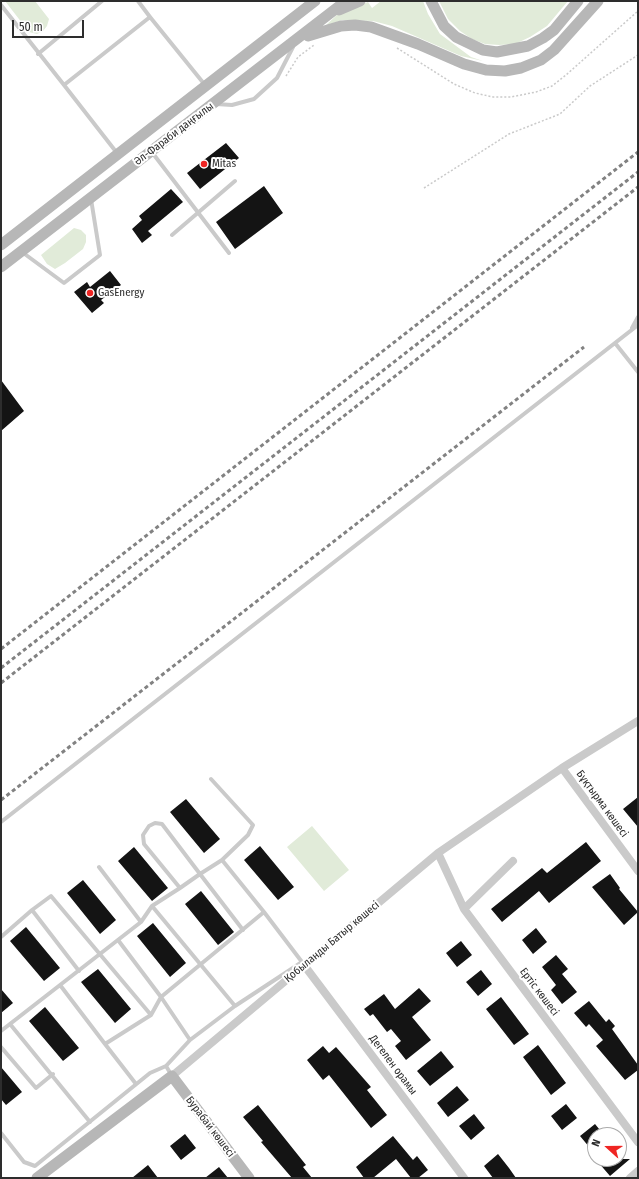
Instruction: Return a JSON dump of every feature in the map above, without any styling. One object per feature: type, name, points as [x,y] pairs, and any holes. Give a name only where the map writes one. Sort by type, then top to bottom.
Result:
[{"type":"main road","points":[[300,13],[310,1]]},
{"type":"main road","name":"Әл-Фараби даңғылы","points":[[1,245],[315,1]]},
{"type":"main road","name":"Әл-Фараби даңғылы","points":[[1,268],[346,1]]},
{"type":"main road","points":[[329,14],[360,1]]},
{"type":"main road","points":[[431,1],[444,26],[456,37],[483,50],[497,52],[528,46],[543,38],[554,30],[578,1]]},
{"type":"main road","points":[[296,41],[321,31],[341,26],[371,26],[464,64],[486,70],[505,71],[521,68],[540,60],[565,39],[598,1]]},
{"type":"main road","name":"Қобыланды Батыр көшесі","points":[[37,1173],[172,1076]]},
{"type":"main road","name":"Бурабай көшесі","points":[[172,1076],[249,1178]]},
{"type":"street","name":"Қобыланды Батыр көшесі","points":[[172,1076],[303,963],[438,853],[562,768],[638,721]]},
{"type":"street","name":"Бұқтырма көшесі","points":[[562,768],[638,871]]},
{"type":"street","name":"Ертіс көшесі","points":[[438,853],[464,909],[638,1142]]},
{"type":"street","points":[[464,909],[513,861]]},
{"type":"street","name":"Дегелен орамы","points":[[303,963],[464,1178]]},
{"type":"street","points":[[630,1178],[638,1171]]},
{"type":"lane","points":[[38,54],[102,1]]},
{"type":"lane","points":[[138,1],[205,86]]},
{"type":"lane","points":[[1,4],[38,54],[118,154]]},
{"type":"lane","points":[[64,85],[150,17]]},
{"type":"lane","points":[[213,104],[232,104],[254,98],[277,78],[296,41]]},
{"type":"lane","points":[[151,151],[229,252]]},
{"type":"lane","points":[[172,235],[235,181]]},
{"type":"lane","points":[[22,252],[64,283],[100,255],[91,198]]},
{"type":"lane","points":[[631,330],[638,317]]},
{"type":"lane","points":[[1,822],[638,325]]},
{"type":"lane","points":[[615,343],[638,372]]},
{"type":"lane","points":[[1,1031],[141,922],[152,906],[222,860],[248,836],[253,826],[211,779]]},
{"type":"lane","points":[[180,888],[144,844],[143,835],[149,826],[154,823],[162,824],[243,930]]},
{"type":"lane","points":[[1,1133],[24,1162],[37,1173],[90,1122],[150,1073],[166,1066],[190,1040],[235,1006],[303,963],[222,860]]},
{"type":"lane","points":[[99,867],[141,922]]},
{"type":"lane","points":[[1,937],[50,896],[150,1015]]},
{"type":"lane","points":[[152,906],[235,1006]]},
{"type":"lane","points":[[32,910],[79,971]]},
{"type":"lane","points":[[105,1044],[150,1015],[161,997],[264,912]]},
{"type":"lane","points":[[118,940],[161,997],[190,1040]]},
{"type":"lane","points":[[60,985],[136,1084]]},
{"type":"lane","points":[[10,1024],[53,1074],[90,1122]]},
{"type":"lane","points":[[1,1046],[36,1088],[53,1074]]},
{"type":"lane","points":[[166,1066],[172,1076]]},
{"type":"path","points":[[282,78],[288,74],[298,57],[315,45]]},
{"type":"path","points":[[424,188],[510,134],[560,114],[590,86],[638,55]]},
{"type":"green space","points":[[5,1],[35,1],[49,19],[47,26],[43,31],[37,34],[29,32]]},
{"type":"green space","points":[[381,1],[423,1],[428,14],[440,34],[471,57],[483,61],[461,56],[392,26],[373,21],[342,20],[325,26],[338,14],[368,2],[372,8]]},
{"type":"green space","points":[[439,1],[568,1],[547,26],[530,37],[515,44],[499,45],[485,44],[472,39],[460,31],[448,19]]},
{"type":"green space","points":[[74,228],[81,230],[86,235],[86,242],[83,249],[55,269],[47,264],[41,255]]},
{"type":"green space","points":[[312,826],[349,870],[324,891],[287,847]]},
{"type":"building","points":[[226,143],[239,158],[200,189],[187,173]]},
{"type":"building","points":[[264,186],[283,213],[235,249],[216,222]]},
{"type":"building","points":[[171,189],[183,202],[148,231],[152,235],[142,243],[132,229],[142,220],[139,216]]},
{"type":"building","points":[[110,271],[121,285],[101,300],[104,303],[92,313],[74,292],[87,282],[90,287]]},
{"type":"building","points":[[1,380],[24,411],[1,431]]},
{"type":"building","points":[[638,797],[638,827],[623,809]]},
{"type":"building","points":[[186,799],[220,839],[204,853],[170,812]]},
{"type":"building","points":[[586,842],[601,861],[549,903],[539,891],[502,922],[491,909],[542,868],[547,873]]},
{"type":"building","points":[[260,846],[294,887],[278,900],[244,860]]},
{"type":"building","points":[[134,847],[168,888],[152,901],[118,861]]},
{"type":"building","points":[[610,874],[620,888],[619,889],[638,912],[624,925],[592,887]]},
{"type":"building","points":[[83,880],[116,920],[100,934],[67,893]]},
{"type":"building","points":[[201,891],[234,932],[218,945],[185,904]]},
{"type":"building","points":[[153,923],[186,963],[170,977],[137,936]]},
{"type":"building","points":[[26,927],[60,968],[44,981],[10,941]]},
{"type":"building","points":[[536,928],[547,942],[533,954],[522,940]]},
{"type":"building","points":[[461,941],[472,955],[457,967],[446,953]]},
{"type":"building","points":[[556,955],[568,969],[562,974],[577,992],[562,1004],[551,990],[556,985],[542,967]]},
{"type":"building","points":[[98,969],[131,1009],[115,1023],[81,982]]},
{"type":"building","points":[[481,970],[492,984],[478,996],[466,982]]},
{"type":"building","points":[[419,988],[431,1001],[412,1017],[431,1040],[406,1060],[395,1046],[401,1041],[391,1029],[387,1032],[373,1014],[370,1016],[364,1009],[384,994],[395,1009]]},
{"type":"building","points":[[1,989],[13,1003],[1,1013]]},
{"type":"building","points":[[501,997],[529,1034],[514,1045],[486,1009]]},
{"type":"building","points":[[589,1001],[606,1022],[609,1019],[615,1026],[612,1029],[638,1065],[638,1070],[625,1080],[596,1046],[603,1040],[589,1024],[586,1027],[574,1013]]},
{"type":"building","points":[[45,1007],[79,1048],[63,1061],[29,1021]]},
{"type":"building","points":[[538,1045],[566,1083],[551,1095],[523,1057]]},
{"type":"building","points":[[323,1046],[329,1053],[336,1047],[371,1087],[367,1090],[387,1115],[371,1128],[329,1075],[323,1080],[307,1060]]},
{"type":"building","points":[[441,1051],[454,1067],[430,1086],[417,1071]]},
{"type":"building","points":[[1,1067],[22,1092],[6,1105],[1,1099]]},
{"type":"building","points":[[457,1086],[469,1100],[448,1117],[437,1103]]},
{"type":"building","points":[[566,1104],[577,1118],[562,1130],[551,1116]]},
{"type":"building","points":[[258,1105],[306,1165],[303,1167],[312,1178],[292,1178],[261,1142],[263,1141],[243,1117]]},
{"type":"building","points":[[474,1114],[485,1128],[471,1140],[459,1126]]},
{"type":"building","points":[[587,1130],[587,1144],[580,1136]]},
{"type":"building","points":[[185,1134],[196,1148],[181,1160],[170,1146]]},
{"type":"building","points":[[393,1136],[413,1160],[417,1156],[428,1170],[418,1178],[411,1178],[396,1159],[373,1178],[364,1178],[356,1167]]},
{"type":"building","points":[[498,1154],[516,1178],[493,1178],[484,1166]]},
{"type":"building","points":[[148,1165],[158,1178],[132,1178]]},
{"type":"building","points":[[219,1167],[228,1178],[205,1178]]},
{"type":"building","points":[[602,1167],[621,1167],[610,1176]]},
{"type":"railway","points":[[1,649],[638,152]]},
{"type":"railway","points":[[1,668],[638,172]]},
{"type":"railway","points":[[1,683],[638,187]]},
{"type":"railway","points":[[1,800],[584,347]]},
{"type":"place","name":"Mitas","points":[[204,164]]},
{"type":"place","name":"GasEnergy","points":[[90,293]]}]
